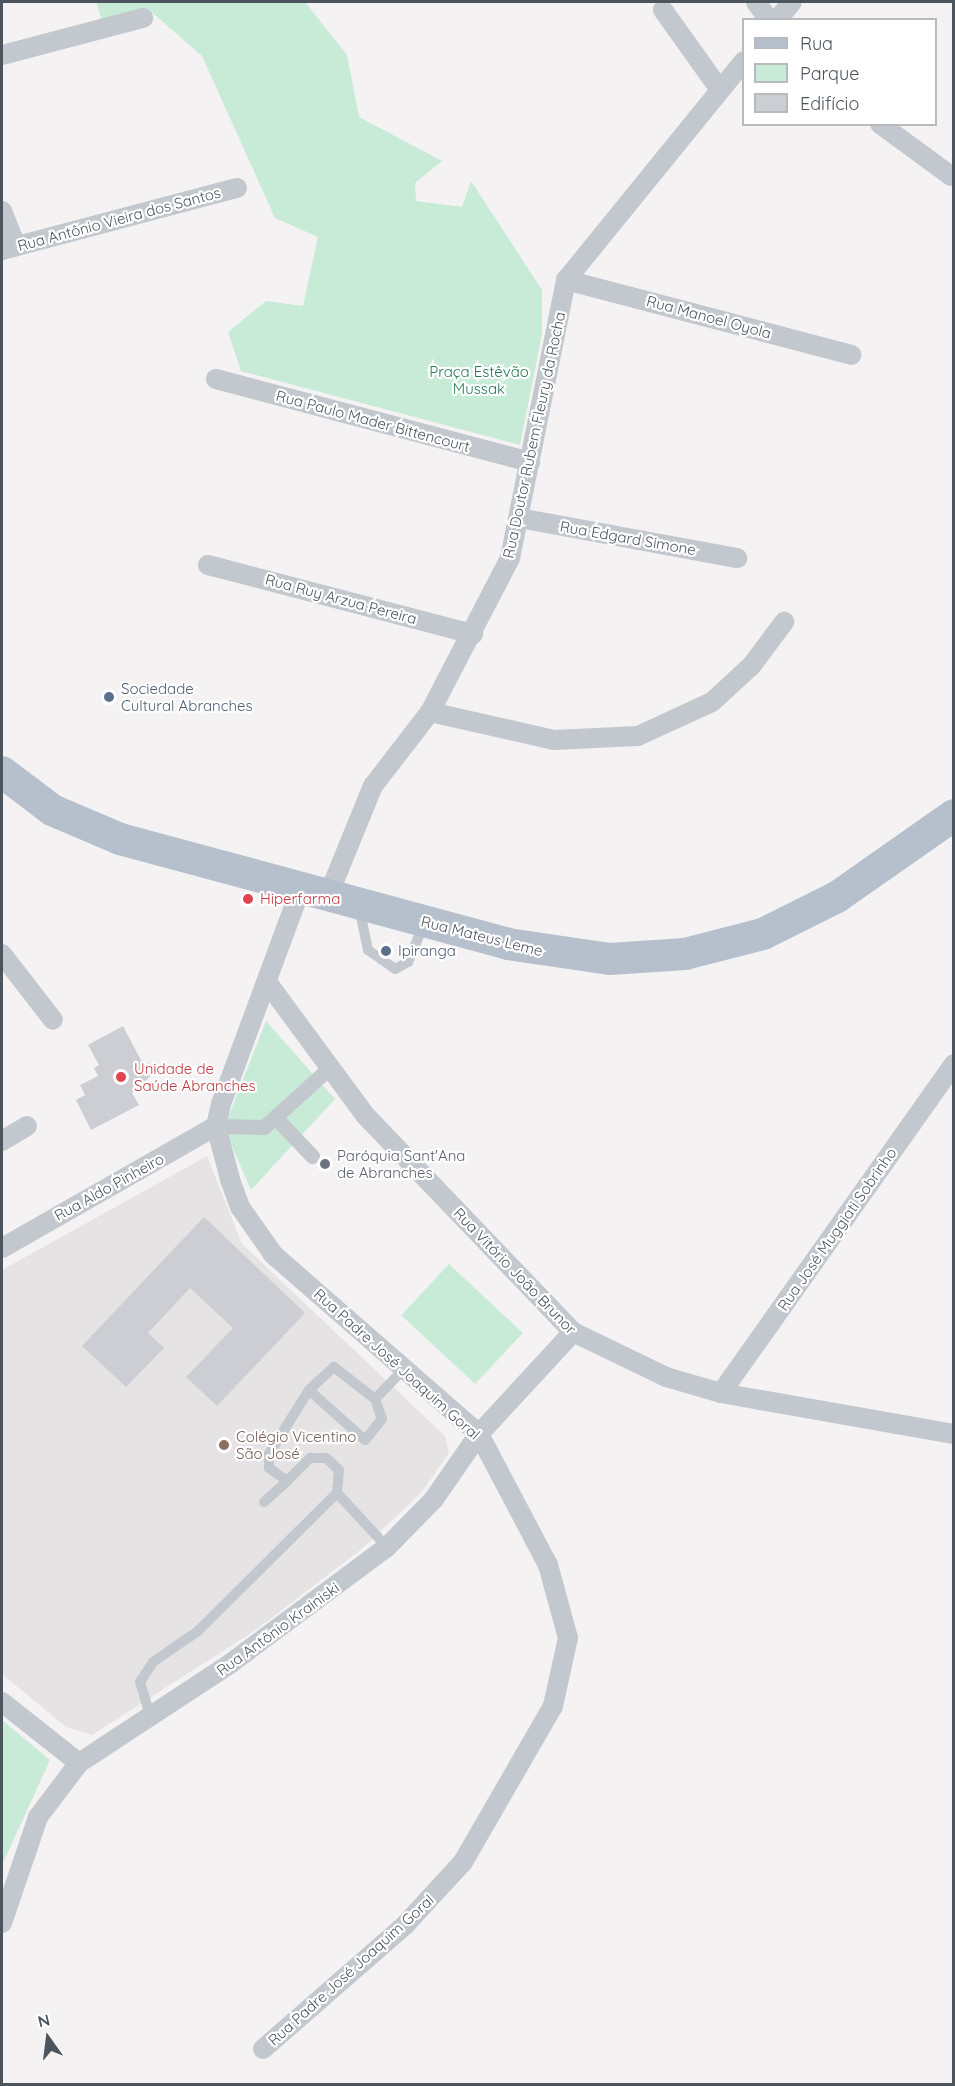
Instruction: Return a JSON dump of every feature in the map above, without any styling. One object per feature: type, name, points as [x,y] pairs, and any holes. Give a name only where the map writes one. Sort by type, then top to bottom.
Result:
[{"type":"main road","name":"Rua Mateus Leme","points":[[2,772],[83,826],[425,922],[571,956],[650,958],[714,949],[802,917],[954,816]]},
{"type":"street","points":[[756,2],[768,18]]},
{"type":"street","points":[[779,18],[792,2]]},
{"type":"street","points":[[663,10],[720,90]]},
{"type":"street","points":[[2,55],[143,18]]},
{"type":"street","name":"Rua Doutor Rubem Fleury da Rocha","points":[[314,892],[373,786],[430,712],[501,581],[519,518],[567,280],[742,63]]},
{"type":"street","points":[[883,126],[951,176]]},
{"type":"street","name":"Rua Antônio Vieira dos Santos","points":[[9,248],[237,188]]},
{"type":"street","points":[[2,211],[9,248]]},
{"type":"street","name":"Rua Manoel Oyola","points":[[567,280],[851,355]]},
{"type":"street","name":"Rua Paulo Mader Bittencourt","points":[[216,380],[530,462]]},
{"type":"street","name":"Rua Edgard Simone","points":[[519,518],[737,558]]},
{"type":"street","name":"Rua Ruy Arzua Pereira","points":[[208,565],[473,634]]},
{"type":"street","points":[[430,712],[554,740],[638,736],[712,702],[752,665],[784,622]]},
{"type":"street","points":[[267,982],[314,892]]},
{"type":"street","points":[[2,954],[53,1020]]},
{"type":"street","name":"Rua Vitório João Brunor","points":[[267,982],[328,1069],[365,1115],[573,1332],[666,1377],[721,1393],[954,1434]]},
{"type":"street","name":"Rua Padre José Joaquim Goral","points":[[263,2049],[446,1883],[522,1766],[556,1698],[568,1638],[558,1591],[523,1510],[479,1434],[404,1369],[255,1232],[230,1179],[216,1126],[229,1077],[267,982]]},
{"type":"street","name":"Rua José Muggiati Sobrinho","points":[[721,1393],[954,1064]]},
{"type":"street","points":[[216,1126],[264,1127],[328,1069]]},
{"type":"street","points":[[274,1117],[312,1156]]},
{"type":"street","points":[[2,1141],[27,1126]]},
{"type":"street","name":"Rua Aldo Pinheiro","points":[[2,1248],[216,1126]]},
{"type":"street","name":"Rua Antônio Krainiski","points":[[2,1923],[38,1816],[79,1763],[293,1620],[387,1546],[434,1499],[479,1434],[573,1332]]},
{"type":"street","points":[[2,1702],[79,1763]]},
{"type":"lane","points":[[358,904],[368,950],[395,969],[408,962],[425,922]]},
{"type":"lane","points":[[287,1481],[269,1468],[269,1454],[309,1390],[334,1367],[375,1399],[382,1419],[365,1440],[309,1390]]},
{"type":"lane","points":[[375,1399],[404,1369]]},
{"type":"lane","points":[[150,1716],[140,1682],[153,1662],[198,1631],[337,1494],[339,1470],[326,1458],[310,1458],[264,1502]]},
{"type":"lane","points":[[337,1494],[387,1546]]},
{"type":"shaded area","name":"Colégio Vicentino São José","points":[[207,1156],[242,1244],[445,1436],[449,1453],[421,1493],[363,1548],[257,1629],[92,1735],[66,1727],[2,1674],[2,1270]]},
{"type":"green space","name":"Praça Estêvão Mussak","points":[[96,2],[305,2],[347,55],[359,117],[442,161],[415,183],[416,201],[462,207],[471,181],[542,290],[542,334],[520,445],[241,371],[228,332],[266,301],[303,306],[318,237],[275,218],[202,56],[148,9],[102,21]]},
{"type":"green space","points":[[266,1021],[335,1099],[251,1190],[224,1128]]},
{"type":"green space","points":[[449,1264],[523,1333],[475,1384],[401,1315]]},
{"type":"green space","points":[[2,1720],[50,1760],[2,1865]]},
{"type":"building","name":"Unidade de Saúde Abranches","points":[[123,1026],[144,1066],[149,1063],[154,1073],[132,1093],[139,1105],[91,1130],[76,1100],[85,1095],[80,1085],[98,1076],[94,1068],[99,1065],[88,1045]]},
{"type":"building","points":[[204,1217],[305,1313],[217,1406],[186,1377],[233,1328],[190,1288],[148,1333],[164,1348],[126,1387],[82,1346]]},
{"type":"place","name":"Sociedade Cultural Abranches","points":[[109,697]]},
{"type":"place","name":"Hiperfarma","points":[[248,899]]},
{"type":"place","name":"Ipiranga","points":[[386,951]]},
{"type":"place","name":"Unidade de Saúde Abranches","points":[[121,1077]]},
{"type":"place","name":"Paróquia Sant'Ana de Abranches","points":[[325,1164]]},
{"type":"place","name":"Colégio Vicentino São José","points":[[224,1445]]}]
